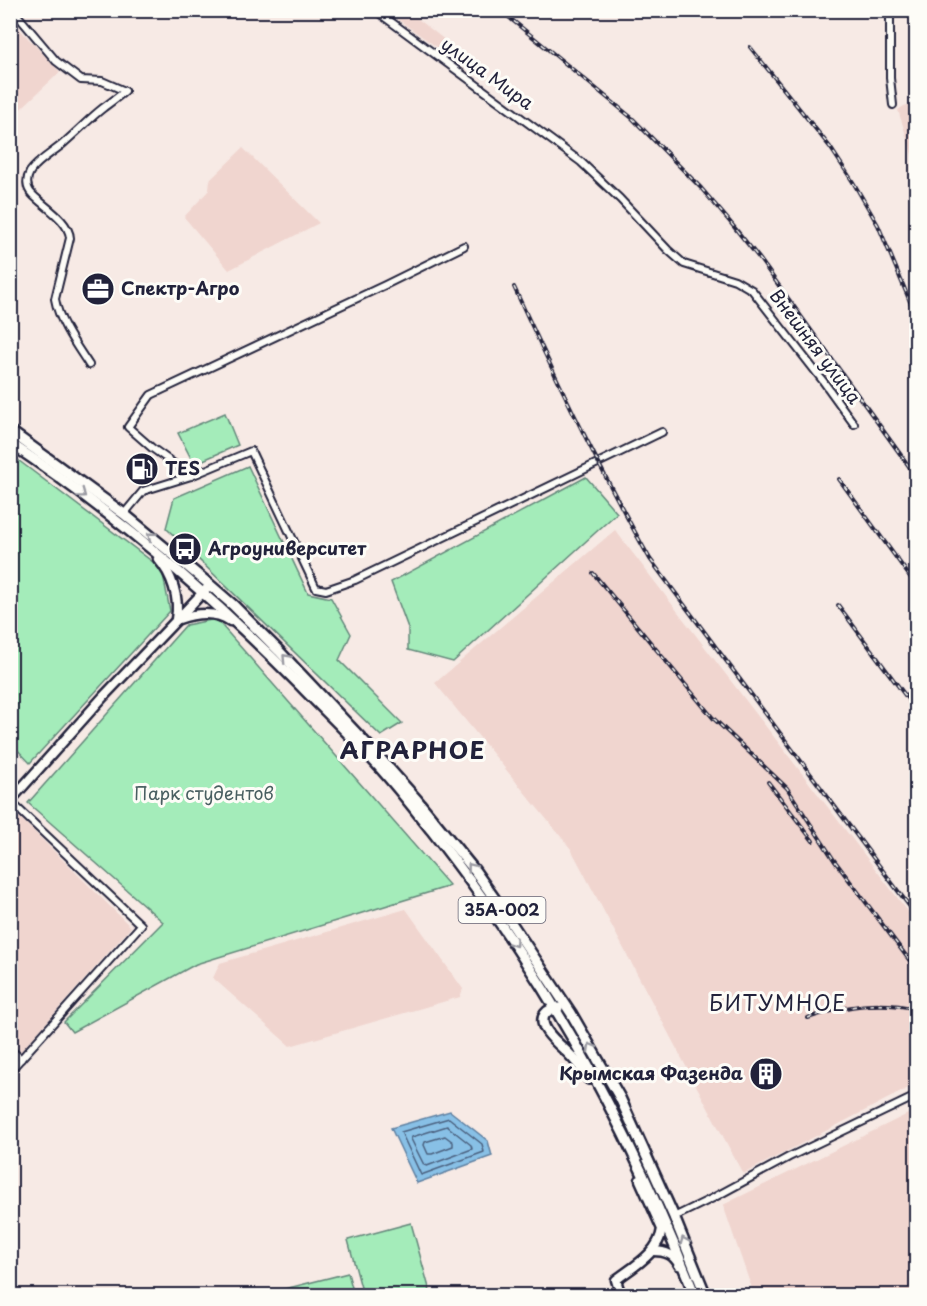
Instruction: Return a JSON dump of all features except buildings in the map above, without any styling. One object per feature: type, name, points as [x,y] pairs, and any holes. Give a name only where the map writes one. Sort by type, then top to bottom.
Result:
[{"type":"main road","name":"35А-002","points":[[10,430],[124,514],[210,585],[279,651],[378,755],[417,800],[504,912],[571,1013],[620,1098],[674,1217],[706,1296]]},
{"type":"main road","name":"35А-002","points":[[10,443],[47,467],[146,544],[203,592],[372,759],[411,805],[467,876],[512,940],[555,1008],[609,1104],[672,1240],[694,1296]]},
{"type":"main road","points":[[571,1013],[560,1008],[548,1011],[544,1017],[544,1026],[548,1034],[572,1056],[609,1104]]},
{"type":"street","points":[[13,10],[56,61],[81,80],[102,81],[125,91],[39,162],[27,179],[30,192],[45,204],[69,230],[70,238],[55,299],[56,306],[89,365]]},
{"type":"street","name":"улица Мира","points":[[375,10],[581,162]]},
{"type":"street","points":[[891,11],[890,78],[893,105]]},
{"type":"street","name":"Внешняя улица","points":[[581,162],[684,264],[735,280],[752,290],[854,424]]},
{"type":"street","points":[[191,476],[152,448],[128,427],[151,394],[464,246]]},
{"type":"street","points":[[124,514],[143,491],[191,476],[251,451],[316,588],[326,590],[355,580],[662,432]]},
{"type":"street","points":[[146,544],[164,564],[169,574],[176,598],[176,620]]},
{"type":"street","points":[[10,1071],[141,926],[10,801],[103,697],[210,585]]},
{"type":"street","points":[[176,620],[191,615],[216,615],[225,617],[243,629]]},
{"type":"street","points":[[10,1049],[21,1059]]},
{"type":"street","points":[[674,1217],[789,1157],[916,1096]]},
{"type":"street","points":[[621,1296],[616,1280],[653,1251],[662,1229],[635,1168],[629,1146]]},
{"type":"street","points":[[653,1251],[672,1255],[694,1296]]},
{"type":"shaded area","points":[[386,11],[408,11],[446,41],[441,50]]},
{"type":"shaded area","points":[[11,20],[60,72],[11,118]]},
{"type":"shaded area","points":[[916,102],[916,167],[898,110]]},
{"type":"shaded area","points":[[243,148],[319,223],[229,270],[184,217],[209,190],[210,180]]},
{"type":"shaded area","points":[[615,530],[916,922],[916,1084],[743,1174],[571,849],[435,683]]},
{"type":"shaded area","points":[[11,809],[131,927],[21,1051],[10,1041]]},
{"type":"shaded area","points":[[406,909],[463,989],[460,997],[290,1046],[213,978],[220,963]]},
{"type":"shaded area","points":[[916,1110],[916,1295],[754,1295],[723,1205]]},
{"type":"green space","points":[[225,413],[238,445],[194,464],[178,433]]},
{"type":"green space","points":[[10,454],[162,569],[170,611],[30,763],[11,743]]},
{"type":"green space","points":[[248,466],[308,593],[331,598],[351,634],[339,660],[402,723],[381,736],[166,528],[174,498]]},
{"type":"green space","points":[[586,477],[617,513],[453,662],[408,650],[408,628],[391,582]]},
{"type":"green space","name":"Парк студентов","points":[[216,619],[450,886],[196,964],[72,1032],[64,1022],[163,922],[28,803],[186,625]]},
{"type":"green space","points":[[411,1223],[431,1295],[363,1295],[348,1240]]},
{"type":"green space","points":[[348,1273],[354,1295],[261,1295]]},
{"type":"water","points":[[450,1111],[488,1141],[492,1156],[417,1183],[391,1128]]},
{"type":"railway","points":[[500,10],[632,118],[701,188],[759,258],[916,476]]},
{"type":"railway","points":[[750,47],[830,147],[853,182],[878,225],[916,316]]},
{"type":"railway","points":[[514,287],[579,424],[650,559],[916,915]]},
{"type":"railway","points":[[839,479],[916,585]]},
{"type":"railway","points":[[593,573],[713,718],[787,788],[834,860],[916,969]]},
{"type":"railway","points":[[838,605],[916,710]]},
{"type":"railway","points":[[768,782],[813,841]]},
{"type":"railway","points":[[808,1018],[835,1010],[862,1006],[889,1005],[916,1009]]},
{"type":"place","name":"Спектр-Агро","points":[[98,289]]},
{"type":"place","name":"TES","points":[[142,469]]},
{"type":"place","name":"Агроуниверситет","points":[[185,549]]},
{"type":"place","name":"Крымская Фазенда","points":[[766,1074]]},
{"type":"district","name":"АГРАРНОЕ","points":[[413,751]]},
{"type":"district","name":"БИТУМНОЕ","points":[[778,1004]]}]
